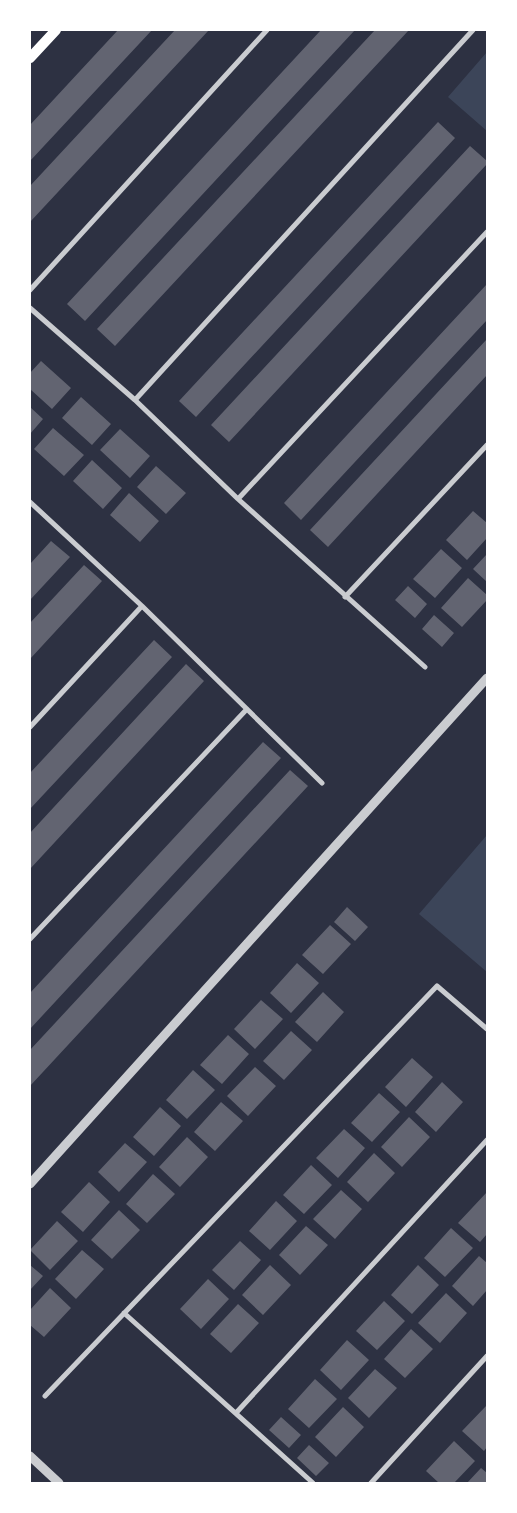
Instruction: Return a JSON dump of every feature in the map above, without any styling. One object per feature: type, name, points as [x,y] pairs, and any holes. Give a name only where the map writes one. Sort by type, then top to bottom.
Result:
[{"type":"main road","points":[[30,58],[56,30]]},
{"type":"street","points":[[30,290],[266,30]]},
{"type":"street","points":[[136,400],[473,30]]},
{"type":"street","points":[[238,499],[487,232]]},
{"type":"street","points":[[30,308],[136,400],[238,499],[425,667]]},
{"type":"street","points":[[345,596],[487,445]]},
{"type":"street","points":[[30,502],[142,606],[322,783]]},
{"type":"street","points":[[30,727],[142,606]]},
{"type":"street","points":[[30,1184],[487,678]]},
{"type":"street","points":[[30,939],[247,708]]},
{"type":"street","points":[[45,1396],[437,986],[487,1029]]},
{"type":"street","points":[[236,1413],[487,1140]]},
{"type":"street","points":[[124,1313],[313,1483]]},
{"type":"street","points":[[371,1483],[487,1356]]},
{"type":"street","points":[[30,1456],[59,1483]]},
{"type":"shaded area","points":[[487,52],[487,131],[448,97]]},
{"type":"shaded area","points":[[487,835],[487,972],[419,914]]},
{"type":"building","points":[[118,30],[152,30],[30,161],[30,125]]},
{"type":"building","points":[[175,30],[209,30],[30,222],[30,186]]},
{"type":"building","points":[[321,30],[355,30],[85,321],[67,304]]},
{"type":"building","points":[[375,30],[409,30],[115,346],[97,329]]},
{"type":"building","points":[[438,122],[455,138],[196,417],[179,401]]},
{"type":"building","points":[[470,146],[487,161],[487,164],[229,442],[211,425]]},
{"type":"building","points":[[487,284],[487,320],[301,520],[284,503]]},
{"type":"building","points":[[487,339],[487,375],[328,547],[310,530]]},
{"type":"building","points":[[41,361],[71,388],[52,409],[30,389],[30,373]]},
{"type":"building","points":[[81,397],[111,424],[92,445],[62,418]]},
{"type":"building","points":[[30,407],[43,419],[30,434]]},
{"type":"building","points":[[53,428],[84,455],[64,476],[34,449]]},
{"type":"building","points":[[120,429],[150,456],[130,478],[100,450]]},
{"type":"building","points":[[92,460],[122,488],[103,509],[73,481]]},
{"type":"building","points":[[156,466],[186,493],[166,514],[137,487]]},
{"type":"building","points":[[129,493],[159,521],[140,542],[110,515]]},
{"type":"building","points":[[473,511],[487,523],[487,538],[467,560],[446,540]]},
{"type":"building","points":[[51,541],[70,557],[30,600],[30,564]]},
{"type":"building","points":[[441,549],[462,568],[435,598],[413,579]]},
{"type":"building","points":[[487,554],[487,582],[473,569]]},
{"type":"building","points":[[84,565],[102,581],[30,659],[30,623]]},
{"type":"building","points":[[468,578],[487,595],[487,600],[462,627],[441,608]]},
{"type":"building","points":[[408,586],[427,604],[415,618],[395,600]]},
{"type":"building","points":[[434,615],[454,633],[442,647],[422,629]]},
{"type":"building","points":[[154,640],[172,657],[30,809],[30,773]]},
{"type":"building","points":[[186,664],[204,681],[30,869],[30,833]]},
{"type":"building","points":[[263,742],[281,758],[30,1029],[30,993]]},
{"type":"building","points":[[290,770],[308,786],[30,1086],[30,1050]]},
{"type":"building","points":[[347,907],[368,927],[355,941],[334,922]]},
{"type":"building","points":[[330,925],[351,944],[323,974],[302,955]]},
{"type":"building","points":[[297,963],[319,983],[291,1013],[270,993]]},
{"type":"building","points":[[323,992],[344,1012],[317,1042],[295,1022]]},
{"type":"building","points":[[261,1000],[283,1019],[255,1049],[234,1029]]},
{"type":"building","points":[[291,1031],[312,1050],[284,1080],[263,1061]]},
{"type":"building","points":[[228,1035],[249,1054],[222,1084],[200,1065]]},
{"type":"building","points":[[412,1058],[433,1077],[406,1107],[385,1087]]},
{"type":"building","points":[[255,1067],[276,1086],[248,1116],[227,1096]]},
{"type":"building","points":[[193,1070],[215,1090],[187,1119],[166,1100]]},
{"type":"building","points":[[442,1082],[463,1102],[436,1132],[415,1112]]},
{"type":"building","points":[[379,1093],[400,1112],[372,1142],[351,1123]]},
{"type":"building","points":[[221,1102],[243,1121],[215,1151],[194,1132]]},
{"type":"building","points":[[160,1107],[181,1126],[154,1156],[133,1137]]},
{"type":"building","points":[[409,1117],[430,1137],[402,1167],[381,1147]]},
{"type":"building","points":[[344,1129],[365,1148],[338,1178],[316,1158]]},
{"type":"building","points":[[187,1137],[208,1157],[180,1187],[159,1167]]},
{"type":"building","points":[[125,1143],[147,1162],[119,1192],[98,1172]]},
{"type":"building","points":[[374,1153],[395,1173],[368,1202],[347,1182]]},
{"type":"building","points":[[311,1165],[332,1185],[304,1214],[283,1195]]},
{"type":"building","points":[[153,1174],[175,1194],[147,1223],[126,1204]]},
{"type":"building","points":[[89,1182],[110,1202],[83,1232],[61,1212]]},
{"type":"building","points":[[341,1190],[362,1209],[335,1239],[313,1219]]},
{"type":"building","points":[[487,1192],[487,1234],[480,1242],[458,1223]]},
{"type":"building","points":[[276,1201],[297,1221],[270,1250],[249,1231]]},
{"type":"building","points":[[119,1210],[140,1230],[112,1259],[91,1240]]},
{"type":"building","points":[[57,1221],[78,1241],[50,1270],[30,1250]]},
{"type":"building","points":[[306,1226],[328,1245],[300,1275],[279,1255]]},
{"type":"building","points":[[451,1228],[473,1248],[445,1277],[424,1258]]},
{"type":"building","points":[[240,1241],[261,1260],[234,1290],[212,1270]]},
{"type":"building","points":[[82,1250],[104,1269],[76,1299],[55,1279]]},
{"type":"building","points":[[479,1256],[487,1263],[487,1290],[473,1306],[452,1286]]},
{"type":"building","points":[[30,1265],[43,1276],[30,1290]]},
{"type":"building","points":[[270,1265],[291,1285],[263,1315],[242,1295]]},
{"type":"building","points":[[418,1265],[439,1285],[412,1314],[391,1295]]},
{"type":"building","points":[[208,1279],[229,1299],[201,1329],[180,1309]]},
{"type":"building","points":[[50,1288],[71,1308],[44,1337],[30,1325],[30,1310]]},
{"type":"building","points":[[446,1293],[467,1313],[440,1343],[418,1323]]},
{"type":"building","points":[[384,1301],[405,1321],[377,1350],[356,1331]]},
{"type":"building","points":[[238,1304],[259,1323],[231,1353],[210,1334]]},
{"type":"building","points":[[411,1329],[433,1349],[405,1378],[384,1359]]},
{"type":"building","points":[[347,1340],[369,1360],[341,1390],[320,1370]]},
{"type":"building","points":[[375,1369],[397,1388],[369,1418],[348,1398]]},
{"type":"building","points":[[315,1379],[337,1399],[309,1428],[288,1409]]},
{"type":"building","points":[[487,1405],[487,1447],[484,1451],[462,1431]]},
{"type":"building","points":[[343,1407],[364,1427],[336,1457],[315,1437]]},
{"type":"building","points":[[281,1417],[301,1435],[289,1448],[269,1430]]},
{"type":"building","points":[[454,1441],[475,1461],[454,1483],[439,1483],[426,1471]]},
{"type":"building","points":[[309,1445],[329,1463],[316,1476],[297,1458]]},
{"type":"building","points":[[481,1468],[487,1473],[487,1483],[467,1483]]}]
